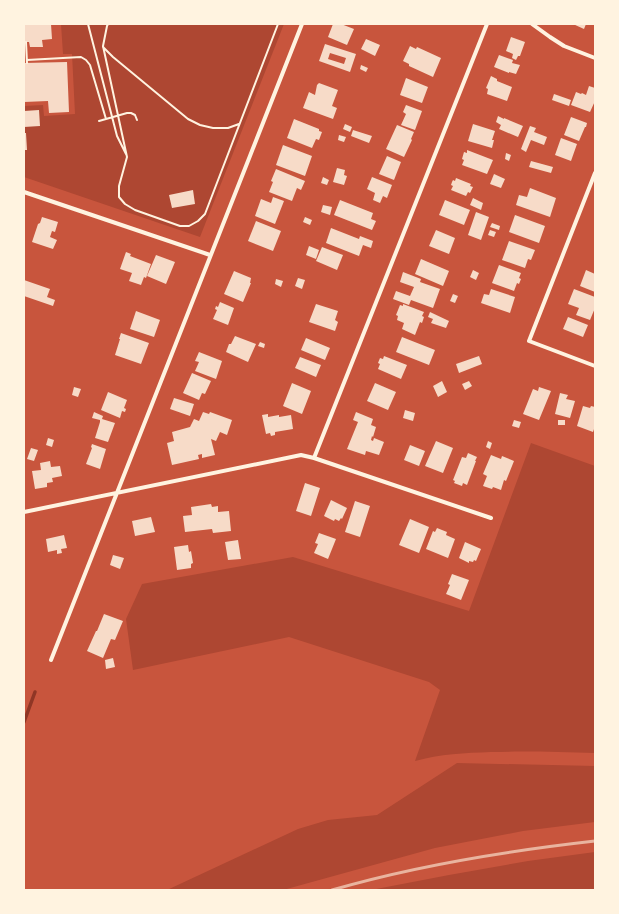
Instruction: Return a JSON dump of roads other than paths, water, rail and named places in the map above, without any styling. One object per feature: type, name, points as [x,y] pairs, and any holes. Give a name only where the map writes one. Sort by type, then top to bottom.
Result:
[{"type":"street","points":[[50,660],[118,493],[210,255],[302,24]]},
{"type":"street","points":[[314,458],[487,24]]},
{"type":"street","points":[[532,24],[564,46],[595,58]]},
{"type":"street","points":[[595,173],[529,341],[595,366]]},
{"type":"street","points":[[24,192],[210,255]]},
{"type":"street","points":[[24,512],[302,455],[491,518]]},
{"type":"waterway","points":[[24,722],[35,692]]},
{"type":"railway","points":[[332,890],[397,873],[462,860],[528,849],[595,841]]}]
